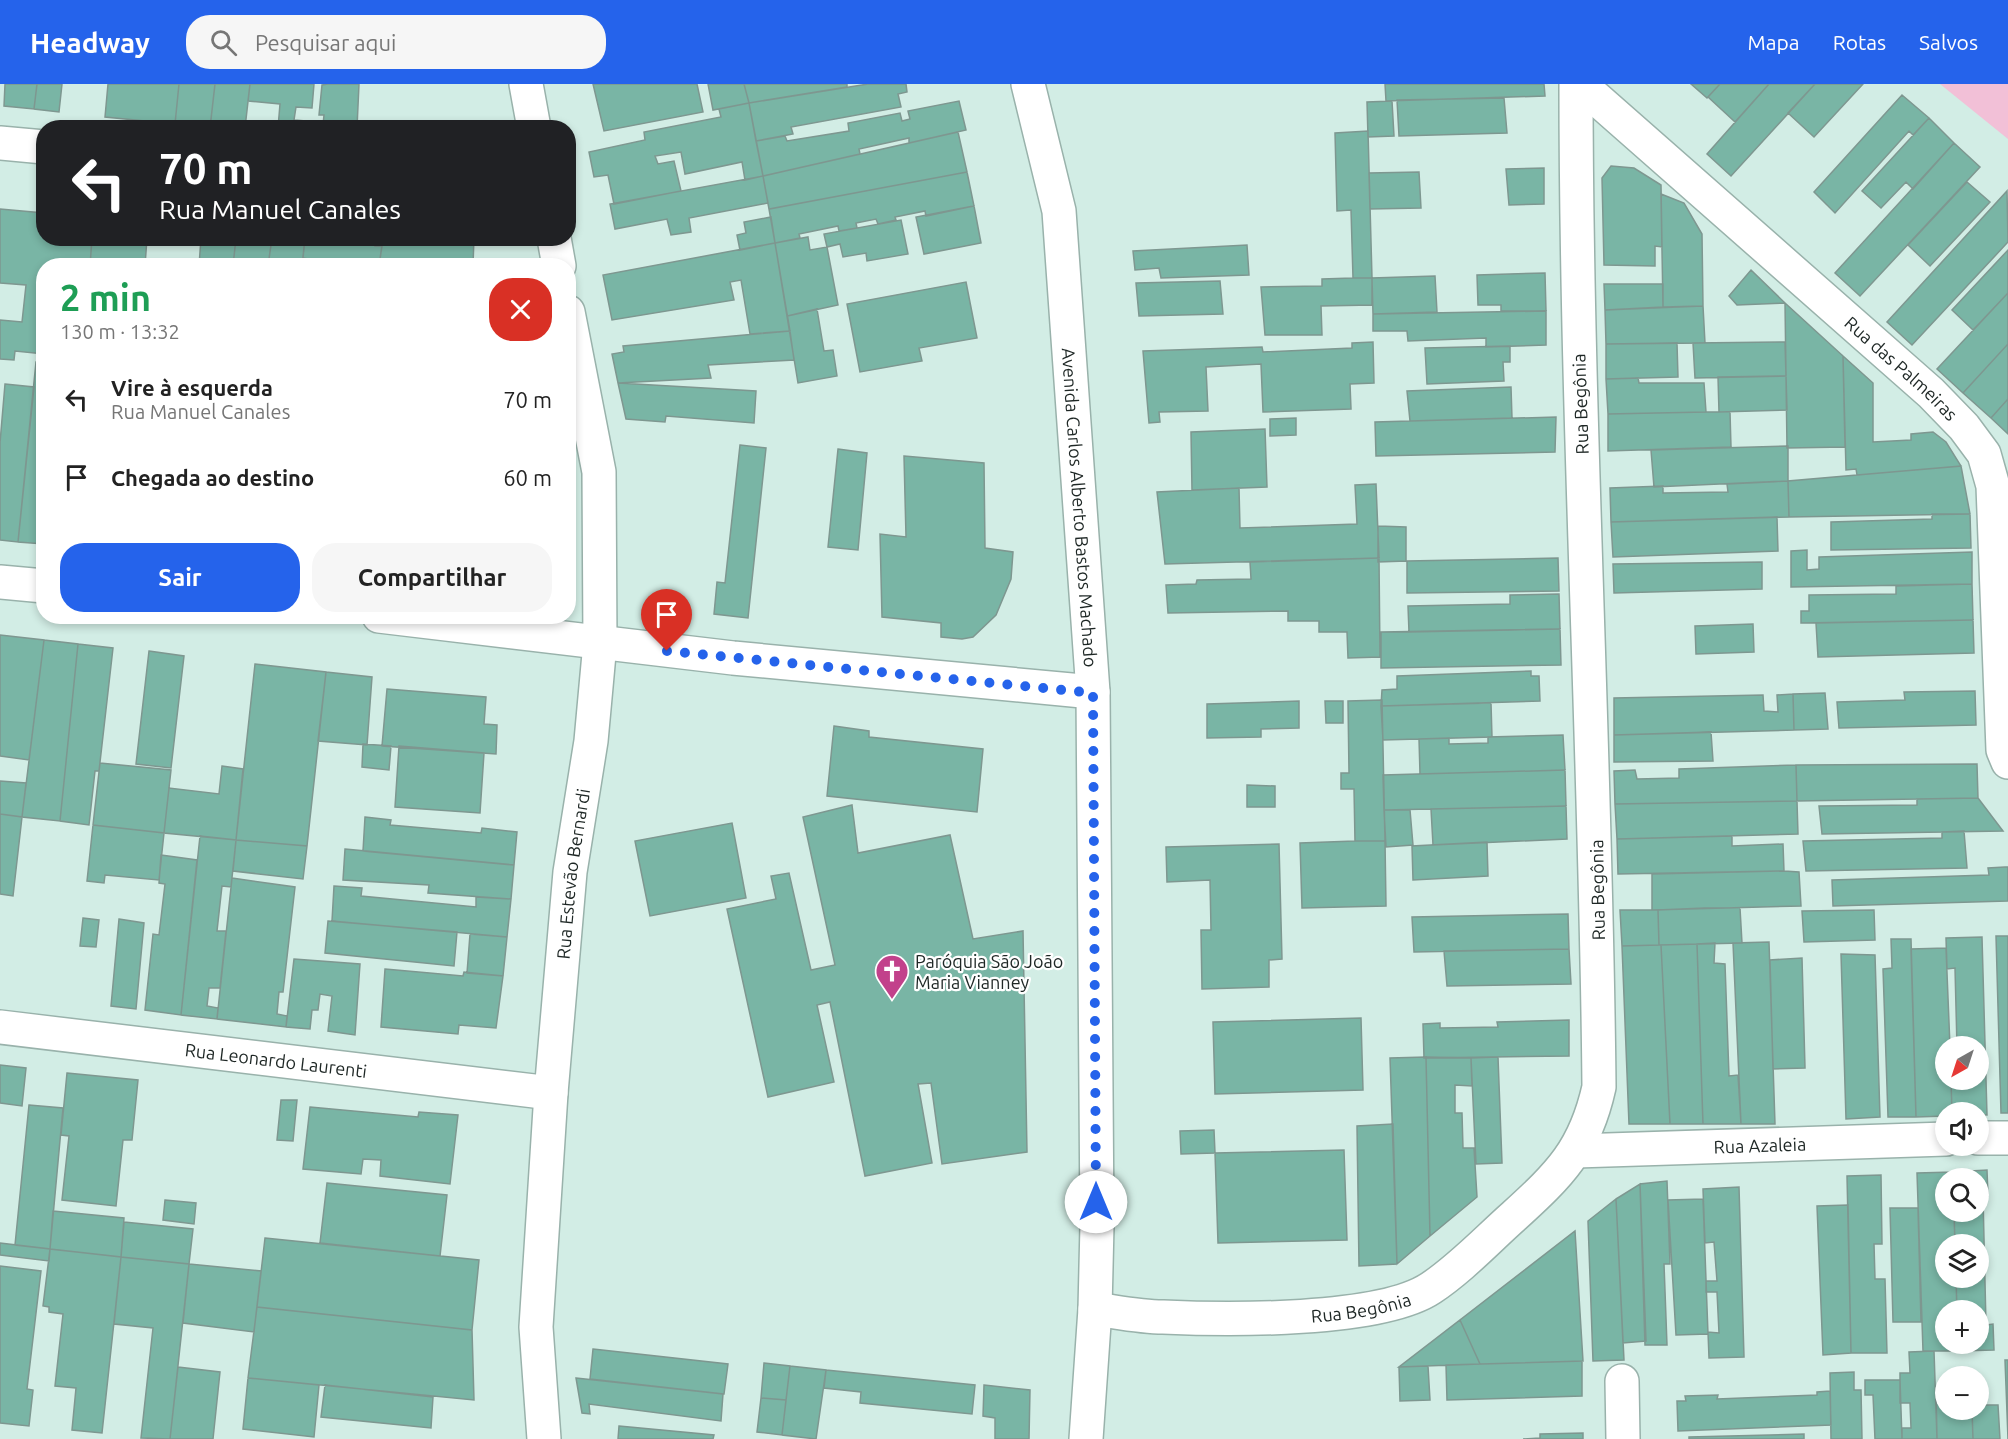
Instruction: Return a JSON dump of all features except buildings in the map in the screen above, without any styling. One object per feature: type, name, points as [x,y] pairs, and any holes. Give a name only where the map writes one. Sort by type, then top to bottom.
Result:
[{"type":"street","points":[[526,84],[533,120]]},
{"type":"street","name":"Avenida Carlos Alberto Bastos Machado","points":[[1028,84],[1059,211],[1093,693],[1095,1309],[1086,1439]]},
{"type":"street","name":"Rua Begônia","points":[[1095,1309],[1161,1317],[1251,1318],[1352,1311],[1400,1303],[1431,1288],[1473,1254],[1551,1183],[1576,1151],[1592,1121],[1599,1087],[1597,875],[1580,420],[1576,84]]},
{"type":"street","name":"Rua das Palmeiras","points":[[1580,84],[1931,393],[1964,427],[1984,454],[1993,486],[2003,750],[2008,762]]},
{"type":"street","points":[[0,143],[36,146]]},
{"type":"street","name":"Rua Estevão Bernardi","points":[[544,1439],[536,1327],[551,1093],[570,872],[591,741],[600,644],[599,472],[576,353]]},
{"type":"street","points":[[0,582],[36,585]]},
{"type":"street","points":[[442,624],[600,644],[1093,693]]},
{"type":"street","name":"Rua Leonardo Laurenti","points":[[0,1027],[551,1093]]},
{"type":"street","points":[[1989,1138],[2008,1138]]},
{"type":"street","name":"Rua Azaleia","points":[[1576,1151],[1935,1140]]},
{"type":"street","points":[[1622,1381],[1623,1439]]},
{"type":"shaded area","points":[[1940,84],[2008,84],[2008,139]]},
{"type":"place","name":"Paróquia São João Maria Vianney","points":[[892,1000]]},
{"type":"route","points":[[667,651],[1093,693],[1096,1202]]}]
